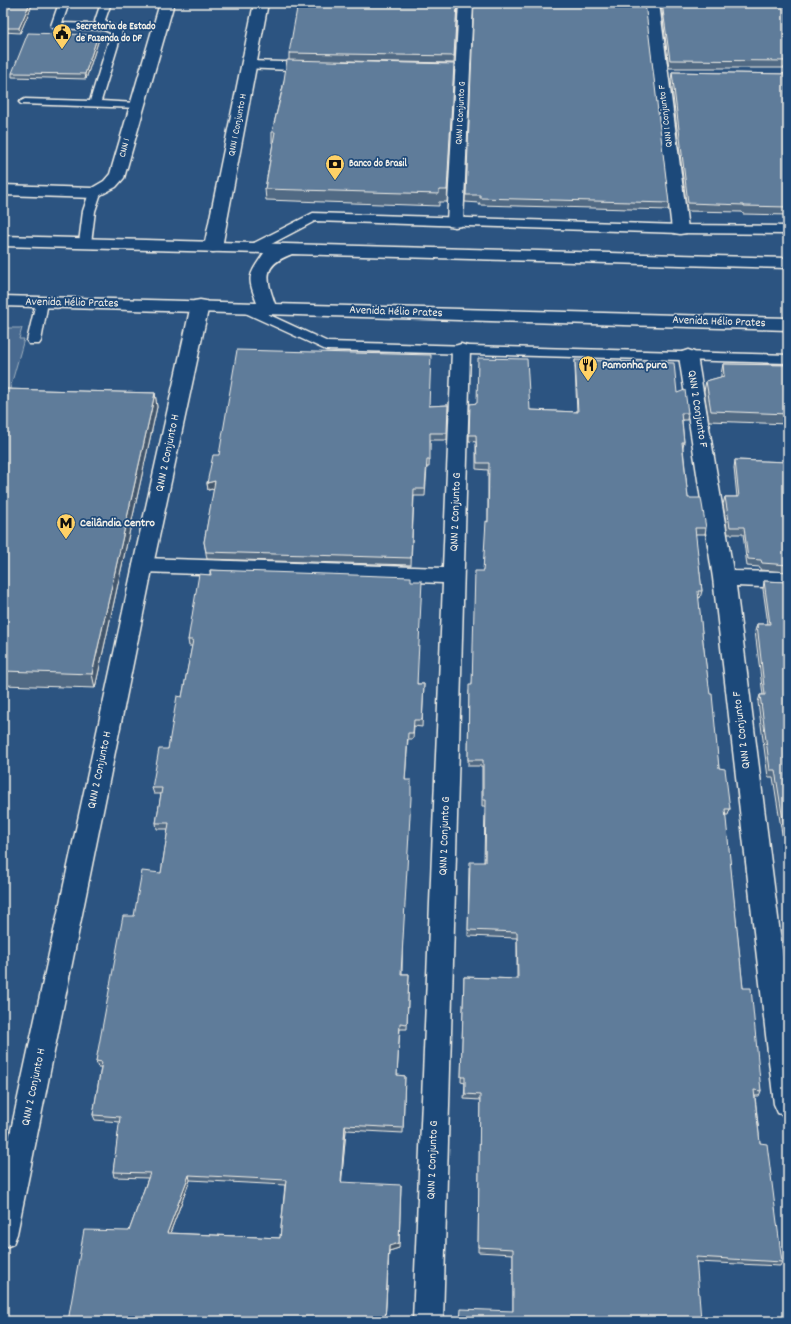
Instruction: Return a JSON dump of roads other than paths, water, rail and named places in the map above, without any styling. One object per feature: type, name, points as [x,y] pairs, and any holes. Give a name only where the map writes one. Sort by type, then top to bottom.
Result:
[{"type":"street","name":"CNN 1","points":[[95,194],[110,184],[118,174],[136,106],[167,3]]},
{"type":"street","name":"QNN 1 Conjunto H","points":[[213,247],[261,3]]},
{"type":"street","name":"QNN 1 Conjunto G","points":[[455,222],[466,3]]},
{"type":"street","name":"QNN 1 Conjunto F","points":[[652,3],[680,229]]},
{"type":"street","points":[[249,65],[327,67]]},
{"type":"street","points":[[447,69],[463,70]]},
{"type":"street","points":[[661,73],[677,73]]},
{"type":"street","points":[[3,190],[95,194]]},
{"type":"street","points":[[3,241],[788,264]]},
{"type":"street","points":[[268,308],[258,281],[262,269],[271,256],[290,249]]},
{"type":"street","name":"Avenida Hélio Prates","points":[[3,301],[788,324]]},
{"type":"street","name":"QNN 2 Conjunto H","points":[[3,1234],[143,564],[200,306]]},
{"type":"street","name":"QNN 2 Conjunto G","points":[[428,1321],[461,350]]},
{"type":"street","name":"QNN 2 Conjunto F","points":[[688,356],[724,578],[788,1104]]},
{"type":"street","points":[[143,564],[454,576]]},
{"type":"street","points":[[724,578],[788,580]]},
{"type":"lane","points":[[64,3],[56,26],[106,27]]},
{"type":"lane","points":[[95,104],[117,32],[106,27],[100,21],[106,3]]},
{"type":"lane","points":[[25,102],[136,106]]},
{"type":"lane","points":[[85,243],[89,211],[95,194]]},
{"type":"lane","points":[[254,248],[313,217],[680,229],[788,230]]},
{"type":"lane","points":[[34,341],[42,302]]},
{"type":"lane","points":[[246,308],[326,346],[788,359]]},
{"type":"place","name":"Secretaria de Estado de Fazenda do DF","points":[[62,50]]},
{"type":"place","name":"Banco do Brasil","points":[[335,181]]},
{"type":"place","name":"Pamonha pura","points":[[588,382]]},
{"type":"place","name":"Ceilândia Centro","points":[[66,540]]}]
